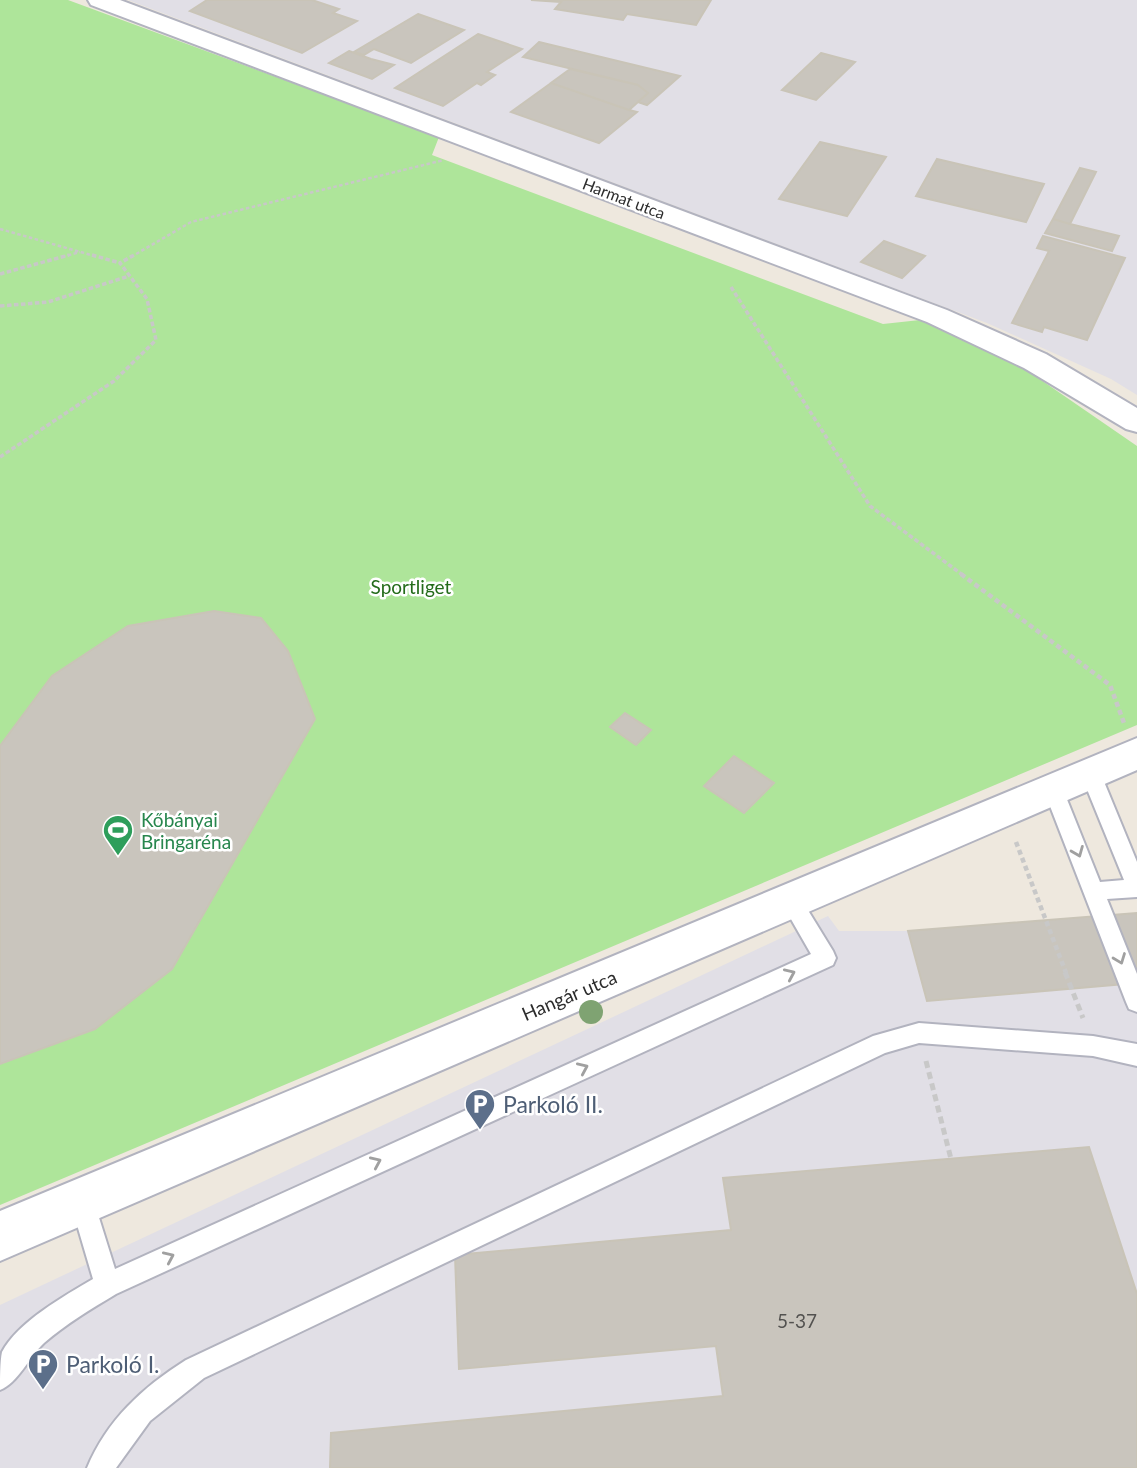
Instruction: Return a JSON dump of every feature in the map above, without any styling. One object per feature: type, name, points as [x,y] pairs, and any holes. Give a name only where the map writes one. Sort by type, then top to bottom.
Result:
[{"type":"street","name":"Harmat utca","points":[[99,0],[141,6],[492,149],[949,321],[1035,361],[1137,422]]},
{"type":"street","name":"Hangár utca","points":[[0,1236],[1136,753]]},
{"type":"lane","points":[[1072,780],[1137,888],[1094,891]]},
{"type":"lane","points":[[1072,780],[1094,891],[1137,1002]]},
{"type":"lane","points":[[0,1377],[29,1338],[51,1318],[107,1285],[825,958],[791,900]]},
{"type":"lane","points":[[101,1468],[113,1443],[134,1418],[160,1391],[195,1369],[881,1043],[919,1033],[1093,1046],[1137,1055]]},
{"type":"lane","points":[[82,1201],[107,1285]]},
{"type":"path","points":[[120,263],[191,222],[492,149]]},
{"type":"path","points":[[0,229],[120,263],[147,299],[156,340],[114,380],[0,457]]},
{"type":"path","points":[[0,274],[81,252]]},
{"type":"path","points":[[0,306],[48,302],[129,276]]},
{"type":"path","points":[[731,287],[870,506],[1110,685],[1136,753]]},
{"type":"path","points":[[1003,809],[1093,1046]]},
{"type":"path","points":[[919,1033],[951,1158]]},
{"type":"shaded area","points":[[128,0],[1137,0],[1137,395],[1111,379],[987,323]]},
{"type":"shaded area","points":[[1137,913],[1137,1468],[0,1468],[0,1305],[828,916],[839,931],[907,931]]},
{"type":"green space","name":"Sportliget","points":[[0,0],[68,0],[439,137],[432,155],[883,324],[920,320],[1015,362],[1137,446],[1137,725],[0,1205]]},
{"type":"building","points":[[207,0],[312,0],[339,9],[333,13],[357,21],[302,53],[190,11]]},
{"type":"building","points":[[531,0],[711,0],[696,25],[627,14],[623,20],[555,9],[561,2]]},
{"type":"building","points":[[418,14],[464,30],[411,63],[374,49],[364,55],[354,52]]},
{"type":"building","points":[[478,34],[522,49],[487,72],[495,75],[481,85],[477,83],[443,106],[395,88]]},
{"type":"building","points":[[539,42],[680,76],[647,105],[638,102],[648,93],[638,85],[523,57]]},
{"type":"building","points":[[349,51],[394,65],[372,79],[329,63]]},
{"type":"building","points":[[821,53],[855,62],[816,100],[782,90]]},
{"type":"building","points":[[570,69],[638,85],[648,93],[629,110],[551,83]]},
{"type":"building","points":[[551,83],[637,112],[599,143],[511,112]]},
{"type":"building","points":[[820,142],[886,157],[847,216],[779,199]]},
{"type":"building","points":[[937,159],[1044,184],[1026,222],[916,196]]},
{"type":"building","points":[[1080,168],[1096,172],[1070,224],[1053,219]]},
{"type":"building","points":[[1053,219],[1119,236],[1112,251],[1045,233]]},
{"type":"building","points":[[1043,236],[1125,258],[1087,340],[1044,327],[1042,332],[1012,323],[1049,251],[1037,248]]},
{"type":"building","points":[[884,241],[925,256],[902,278],[861,262]]},
{"type":"building","name":"Kőbányai Bringaréna","points":[[214,611],[261,618],[288,651],[315,719],[172,969],[95,1029],[0,1064],[0,746],[52,676],[128,626]]},
{"type":"building","points":[[625,713],[651,730],[636,745],[610,727]]},
{"type":"building","points":[[734,756],[774,783],[744,813],[704,786]]},
{"type":"building","points":[[1137,913],[1137,983],[927,1001],[908,931]]},
{"type":"building","points":[[1089,1147],[1137,1294],[1137,1468],[330,1468],[331,1433],[723,1396],[716,1346],[459,1369],[455,1255],[731,1230],[723,1178]]},
{"type":"place","name":"Kőbányai Bringaréna","points":[[118,857]]},
{"type":"place","name":"Parkoló II.","points":[[480,1131]]},
{"type":"place","name":"Parkoló I.","points":[[43,1391]]}]
